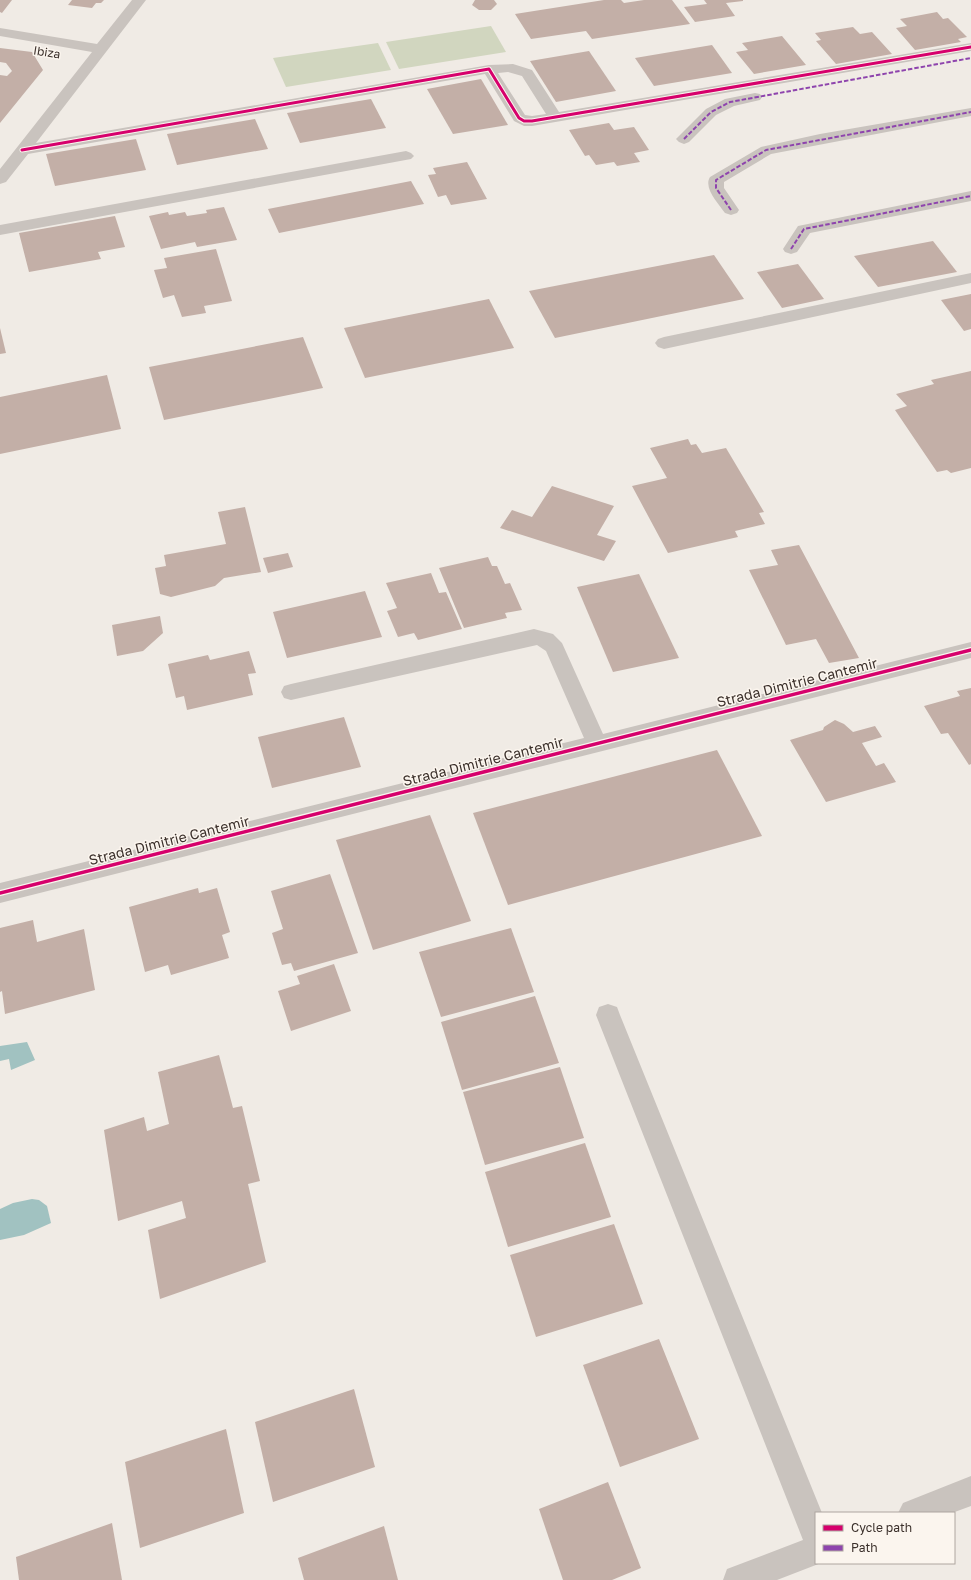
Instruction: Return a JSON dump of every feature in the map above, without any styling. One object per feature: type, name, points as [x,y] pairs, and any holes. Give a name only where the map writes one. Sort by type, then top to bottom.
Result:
[{"type":"street","points":[[0,179],[98,55],[139,0]]},
{"type":"street","points":[[0,32],[98,55]]},
{"type":"street","name":"Ibiza","points":[[0,45],[98,55]]},
{"type":"street","points":[[489,69],[519,118],[524,121],[532,121],[971,47]]},
{"type":"street","points":[[684,139],[711,112],[730,102],[971,58]]},
{"type":"street","points":[[22,150],[489,69],[508,67],[520,69],[527,74],[555,117]]},
{"type":"street","points":[[731,210],[716,188],[716,180],[766,150],[971,112]]},
{"type":"street","points":[[0,230],[406,156]]},
{"type":"street","points":[[791,249],[804,229],[971,196]]},
{"type":"street","points":[[664,343],[971,278]]},
{"type":"street","points":[[291,692],[534,637],[541,638],[548,640],[555,648],[597,744]]},
{"type":"street","name":"Strada Dimitrie Cantemir","points":[[0,893],[971,650]]},
{"type":"street","points":[[608,1015],[815,1533]]},
{"type":"street","points":[[917,1512],[971,1491]]},
{"type":"street","points":[[738,1580],[815,1550]]},
{"type":"green space","points":[[491,26],[506,52],[399,69],[386,42]]},
{"type":"green space","points":[[378,43],[391,70],[286,87],[273,58]]},
{"type":"water","points":[[27,1042],[35,1060],[11,1070],[9,1059],[0,1061],[0,1046]]},
{"type":"water","points":[[32,1199],[39,1200],[47,1206],[51,1223],[24,1235],[0,1240],[0,1209],[13,1203]]},
{"type":"building","points":[[0,0],[12,0],[2,13],[0,12]]},
{"type":"building","points":[[72,0],[104,0],[101,3],[96,3],[92,8],[68,5]]},
{"type":"building","points":[[475,0],[494,0],[497,4],[491,10],[479,10],[472,5]]},
{"type":"building","points":[[604,0],[621,0],[624,3],[644,0],[672,0],[690,24],[592,39],[586,31],[531,39],[515,14]]},
{"type":"building","points":[[704,0],[743,1],[726,3],[735,16],[695,22],[684,7],[707,4]]},
{"type":"building","points":[[937,12],[943,19],[948,18],[967,37],[958,39],[961,42],[915,50],[896,28],[907,26],[900,19]]},
{"type":"building","points":[[853,27],[860,34],[872,32],[892,54],[836,64],[816,41],[821,40],[815,33]]},
{"type":"building","points":[[782,36],[806,65],[754,74],[736,52],[748,50],[742,43]]},
{"type":"building","points":[[712,45],[732,73],[654,86],[635,58]]},
{"type":"building","points":[[0,48],[32,52],[43,70],[0,123],[0,75],[7,76],[12,71],[6,63],[0,62]]},
{"type":"building","points":[[589,51],[616,91],[556,102],[530,61]]},
{"type":"building","points":[[481,79],[508,125],[453,134],[427,89]]},
{"type":"building","points":[[371,99],[386,128],[300,143],[287,113]]},
{"type":"building","points":[[255,119],[268,149],[177,165],[167,134]]},
{"type":"building","points":[[609,123],[614,130],[634,127],[649,150],[634,153],[640,162],[617,166],[614,162],[596,165],[589,155],[585,156],[569,130]]},
{"type":"building","points":[[136,139],[146,170],[55,186],[46,154]]},
{"type":"building","points":[[467,162],[487,199],[451,205],[446,195],[438,197],[428,175],[436,174],[433,168]]},
{"type":"building","points":[[411,181],[424,204],[279,233],[268,209]]},
{"type":"building","points":[[224,207],[237,240],[197,247],[195,242],[161,249],[149,216],[168,212],[169,215],[185,212],[187,216],[207,213],[206,210]]},
{"type":"building","points":[[115,216],[125,247],[98,252],[101,259],[29,272],[19,233]]},
{"type":"building","points":[[933,241],[957,272],[878,287],[854,256]]},
{"type":"building","points":[[216,249],[232,301],[204,306],[206,313],[182,317],[174,295],[163,298],[154,270],[167,268],[164,258]]},
{"type":"building","points":[[714,255],[744,299],[555,338],[529,291]]},
{"type":"building","points":[[798,264],[824,299],[782,308],[757,272]]},
{"type":"building","points":[[971,294],[971,329],[964,331],[941,300]]},
{"type":"building","points":[[489,299],[514,348],[365,378],[344,328]]},
{"type":"building","points":[[0,328],[6,353],[0,354]]},
{"type":"building","points":[[303,337],[323,388],[164,420],[149,367]]},
{"type":"building","points":[[971,371],[971,468],[951,473],[947,470],[937,472],[895,410],[907,406],[896,394],[934,384],[931,380]]},
{"type":"building","points":[[107,375],[121,429],[0,454],[0,397]]},
{"type":"building","points":[[688,439],[691,445],[696,444],[702,453],[726,448],[764,512],[759,513],[765,524],[735,531],[738,537],[668,553],[632,486],[667,478],[650,448]]},
{"type":"building","points":[[552,486],[614,506],[597,535],[616,541],[604,561],[500,528],[512,510],[532,517]]},
{"type":"building","points":[[245,507],[261,572],[224,578],[215,586],[171,597],[160,594],[155,568],[166,566],[164,555],[226,544],[218,512]]},
{"type":"building","points":[[799,545],[859,658],[829,663],[816,639],[786,645],[749,570],[778,565],[771,550]]},
{"type":"building","points":[[288,553],[293,567],[268,573],[263,558]]},
{"type":"building","points":[[488,557],[492,566],[497,566],[505,584],[510,583],[522,610],[505,613],[507,618],[464,628],[439,568]]},
{"type":"building","points":[[431,573],[439,593],[446,592],[462,629],[418,640],[414,633],[398,637],[387,611],[397,608],[386,583]]},
{"type":"building","points":[[639,574],[679,658],[613,672],[577,587]]},
{"type":"building","points":[[365,591],[382,637],[287,658],[273,612]]},
{"type":"building","points":[[160,616],[163,633],[143,651],[117,656],[112,625]]},
{"type":"building","points":[[249,651],[256,673],[248,674],[253,695],[187,710],[184,696],[176,698],[168,664],[208,655],[210,660]]},
{"type":"building","points":[[971,688],[971,764],[969,765],[948,733],[941,734],[924,706],[960,696],[957,691]]},
{"type":"building","points":[[344,717],[361,767],[272,788],[258,737]]},
{"type":"building","points":[[835,720],[844,724],[853,732],[875,726],[882,737],[862,743],[876,766],[884,763],[896,782],[826,802],[790,740],[823,730],[824,727]]},
{"type":"building","points":[[717,750],[762,836],[508,905],[473,813]]},
{"type":"building","points":[[430,815],[471,921],[373,950],[336,840]]},
{"type":"building","points":[[330,874],[358,953],[294,971],[291,963],[282,965],[272,933],[283,929],[271,891]]},
{"type":"building","points":[[198,888],[199,893],[217,888],[230,932],[222,935],[229,958],[171,975],[168,965],[145,972],[129,907]]},
{"type":"building","points":[[33,920],[37,942],[84,929],[95,990],[5,1014],[2,991],[0,992],[0,928]]},
{"type":"building","points":[[511,928],[534,992],[441,1017],[419,952]]},
{"type":"building","points":[[334,964],[351,1011],[291,1031],[278,991],[300,984],[297,976]]},
{"type":"building","points":[[535,996],[559,1063],[462,1090],[441,1022]]},
{"type":"building","points":[[219,1055],[233,1108],[242,1106],[260,1181],[248,1184],[266,1262],[160,1299],[148,1230],[186,1218],[182,1201],[118,1221],[104,1130],[144,1117],[147,1131],[169,1124],[158,1072]]},
{"type":"building","points":[[560,1067],[584,1138],[485,1165],[463,1092]]},
{"type":"building","points":[[585,1143],[611,1217],[508,1247],[485,1172]]},
{"type":"building","points":[[614,1224],[643,1304],[536,1337],[510,1255]]},
{"type":"building","points":[[659,1339],[699,1439],[620,1467],[583,1365]]},
{"type":"building","points":[[354,1389],[375,1467],[273,1502],[255,1422]]},
{"type":"building","points":[[226,1429],[244,1513],[140,1548],[125,1462]]},
{"type":"building","points":[[608,1482],[641,1568],[612,1580],[563,1580],[539,1509]]},
{"type":"building","points":[[112,1523],[122,1580],[19,1580],[16,1557]]},
{"type":"building","points":[[384,1526],[398,1580],[304,1580],[298,1558]]},
{"type":"marked path","points":[[684,139],[711,112],[730,102],[971,58]]},
{"type":"marked path","points":[[731,210],[716,188],[716,180],[766,150],[971,112]]},
{"type":"marked path","points":[[791,249],[804,229],[971,196]]},
{"type":"cycle path","points":[[22,150],[489,69],[519,118],[524,121],[532,121],[971,47]]},
{"type":"cycle path","points":[[0,893],[971,650]]}]
